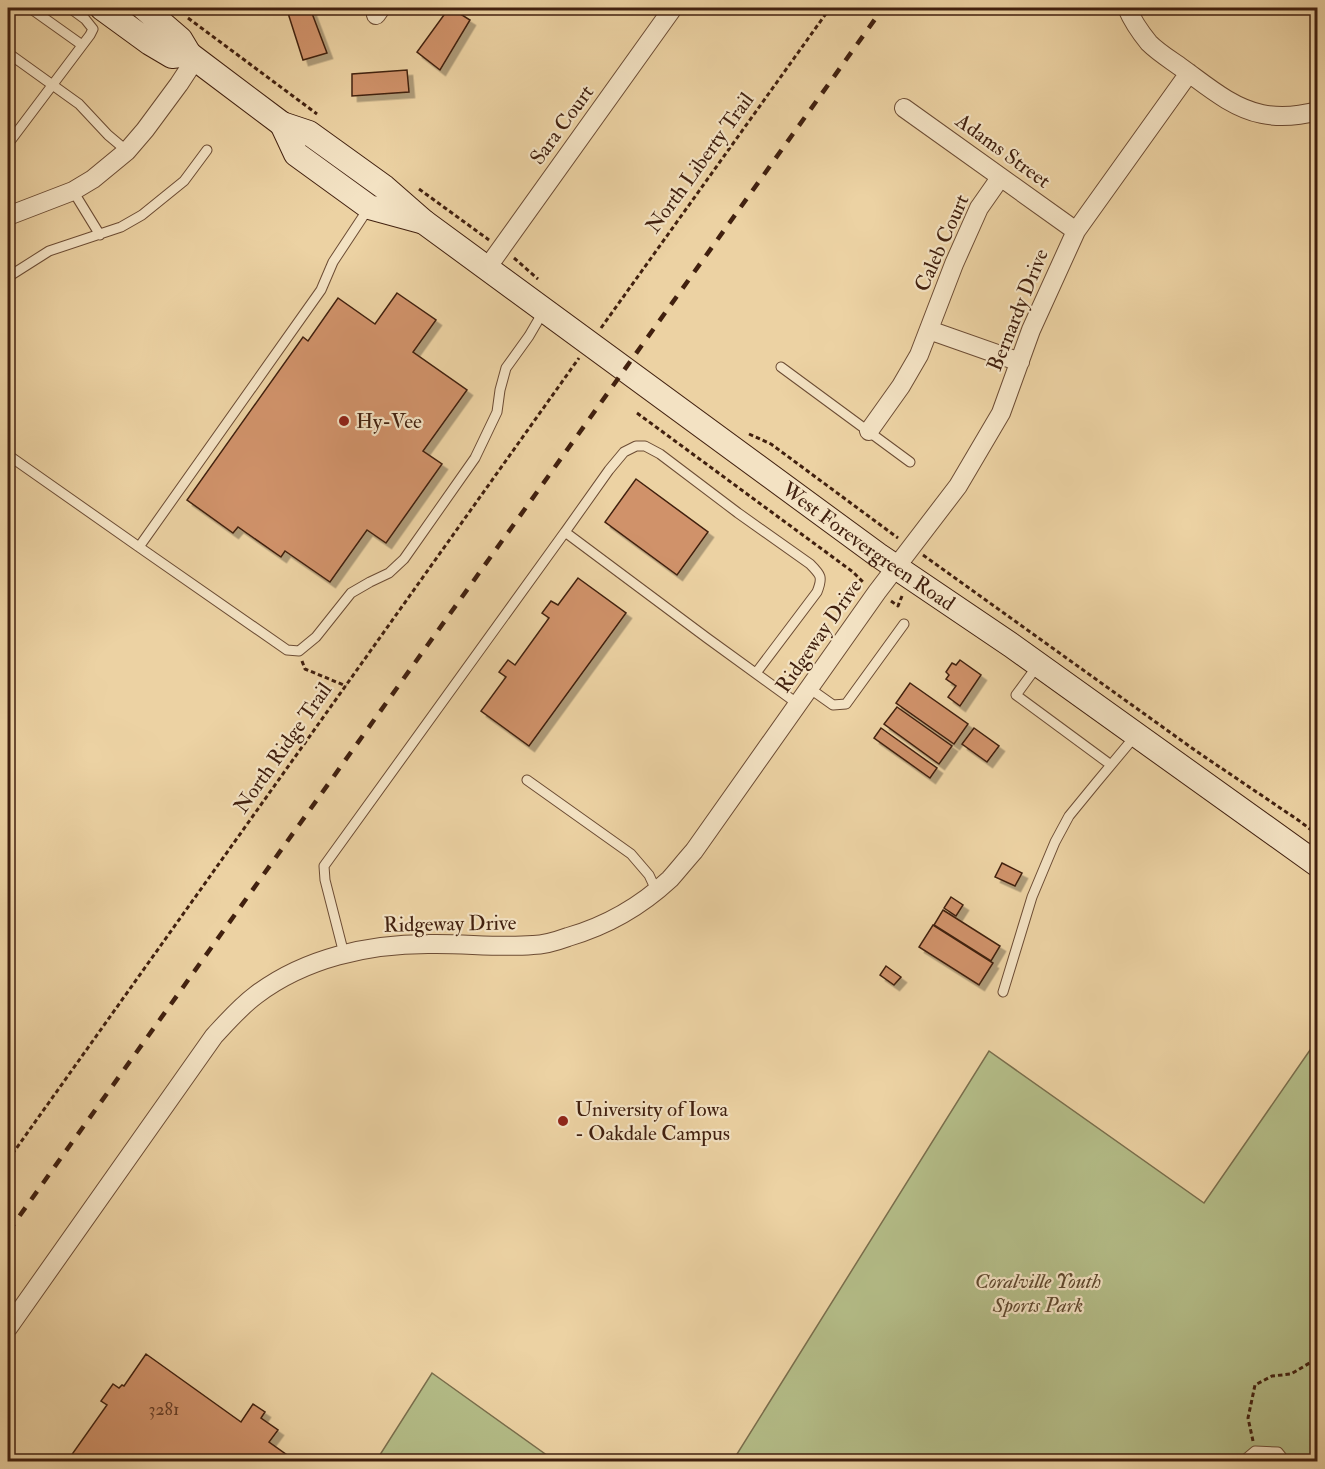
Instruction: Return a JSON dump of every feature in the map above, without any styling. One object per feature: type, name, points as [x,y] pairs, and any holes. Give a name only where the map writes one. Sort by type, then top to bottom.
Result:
[{"type":"street","name":"West Forevergreen Road","points":[[104,8],[150,43],[172,56],[193,56]]},
{"type":"street","name":"West Forevergreen Road","points":[[144,8],[180,39],[193,56],[282,124],[309,133],[377,197],[424,222],[895,567],[1038,665],[1317,865]]},
{"type":"street","name":"Sara Court","points":[[487,268],[673,8]]},
{"type":"street","points":[[1127,8],[1136,26],[1149,43],[1230,102],[1263,114],[1281,116],[1317,111]]},
{"type":"street","points":[[8,216],[73,191],[93,179],[127,151],[179,84],[193,56]]},
{"type":"street","name":"Bernardy Drive","points":[[895,567],[958,486],[1001,413],[1032,330],[1076,231],[1189,73]]},
{"type":"street","name":"Adams Street","points":[[904,108],[1076,231]]},
{"type":"street","name":"Caleb Court","points":[[869,431],[919,355],[954,264],[979,208],[1000,177]]},
{"type":"street","points":[[928,330],[1020,362]]},
{"type":"street","name":"Ridgeway Drive","points":[[8,1328],[214,1036],[257,994],[304,967],[361,949],[428,944],[534,945],[559,940],[615,919],[646,899],[670,879],[694,851],[895,567]]},
{"type":"lane","points":[[30,8],[82,45]]},
{"type":"lane","points":[[9,139],[93,29],[85,19],[70,8]]},
{"type":"lane","points":[[8,53],[79,104],[108,135],[127,151]]},
{"type":"lane","points":[[8,276],[49,250],[122,227],[142,215],[184,182],[207,150]]},
{"type":"lane","points":[[73,191],[100,235]]},
{"type":"lane","points":[[139,548],[321,290],[333,262],[377,197]]},
{"type":"lane","points":[[8,455],[287,650],[299,651],[316,638],[351,593],[389,573],[404,559],[475,458],[497,412],[506,368],[544,310]]},
{"type":"lane","points":[[781,367],[910,462]]},
{"type":"lane","points":[[344,954],[325,880],[324,866],[624,452],[636,446],[645,446],[660,454],[810,564],[820,574],[821,581],[817,592],[756,674]]},
{"type":"lane","points":[[565,532],[798,704]]},
{"type":"lane","points":[[809,688],[833,705],[846,704],[904,624]]},
{"type":"lane","points":[[1038,665],[1016,695],[1111,765]]},
{"type":"lane","points":[[1003,992],[1032,897],[1055,842],[1070,816],[1136,735]]},
{"type":"lane","points":[[527,780],[631,854],[649,875],[656,890]]},
{"type":"lane","points":[[1242,1461],[1255,1451],[1278,1452],[1286,1461]]},
{"type":"path","name":"North Liberty Trail","points":[[595,336],[830,8]]},
{"type":"path","points":[[516,260],[541,282]]},
{"type":"path","points":[[602,327],[609,332]]},
{"type":"path","name":"North Ridge Trail","points":[[8,1160],[582,354]]},
{"type":"path","points":[[637,413],[854,572],[865,584]]},
{"type":"path","points":[[742,431],[771,444],[899,538]]},
{"type":"path","points":[[923,555],[1317,835]]},
{"type":"path","points":[[891,601],[898,606],[902,596]]},
{"type":"path","points":[[299,651],[305,669],[346,686]]},
{"type":"path","points":[[1255,1451],[1248,1418],[1255,1384],[1272,1376],[1291,1374],[1317,1358]]},
{"type":"green space","name":"Coralville Youth Sports Park","points":[[1317,1040],[1317,1461],[732,1462],[989,1051],[1204,1203]]},
{"type":"green space","points":[[432,1373],[555,1461],[376,1461]]},
{"type":"building","points":[[310,8],[327,53],[303,60],[287,10]]},
{"type":"building","points":[[449,8],[470,20],[440,70],[417,52]]},
{"type":"building","points":[[407,70],[409,92],[352,96],[352,74]]},
{"type":"building","name":"Hy-Vee","points":[[397,293],[436,320],[413,352],[467,390],[423,451],[442,464],[386,543],[367,530],[330,582],[285,551],[281,557],[238,527],[233,533],[187,500],[303,337],[308,341],[338,298],[375,324]]},
{"type":"building","points":[[636,479],[708,532],[677,575],[605,522]]},
{"type":"building","points":[[578,578],[626,613],[529,746],[481,711],[506,677],[499,672],[508,660],[515,665],[549,618],[542,613],[551,601],[558,605]]},
{"type":"building","points":[[960,660],[981,675],[960,706],[948,697],[956,686],[946,679],[949,675],[946,672],[952,663],[956,665]]},
{"type":"building","points":[[910,683],[968,724],[954,744],[896,703]]},
{"type":"building","points":[[897,707],[952,746],[939,764],[884,724]]},
{"type":"building","points":[[881,728],[937,768],[930,778],[874,738]]},
{"type":"building","points":[[974,728],[999,746],[987,762],[962,744]]},
{"type":"building","points":[[1002,863],[1022,873],[1015,886],[995,877]]},
{"type":"building","points":[[951,897],[963,905],[956,916],[944,908]]},
{"type":"building","points":[[943,910],[1000,946],[991,961],[934,925]]},
{"type":"building","points":[[933,925],[993,963],[979,985],[919,947]]},
{"type":"building","points":[[886,966],[901,977],[894,985],[880,975]]},
{"type":"building","points":[[146,1354],[241,1422],[253,1404],[265,1412],[261,1418],[278,1430],[269,1442],[297,1462],[71,1462],[68,1460],[107,1405],[101,1401],[113,1384],[119,1388],[124,1386]]},
{"type":"railway","points":[[8,1232],[883,8]]},
{"type":"place","name":"Hy-Vee","points":[[344,421]]},
{"type":"place","name":"University of Iowa - Oakdale Campus","points":[[563,1121]]}]
